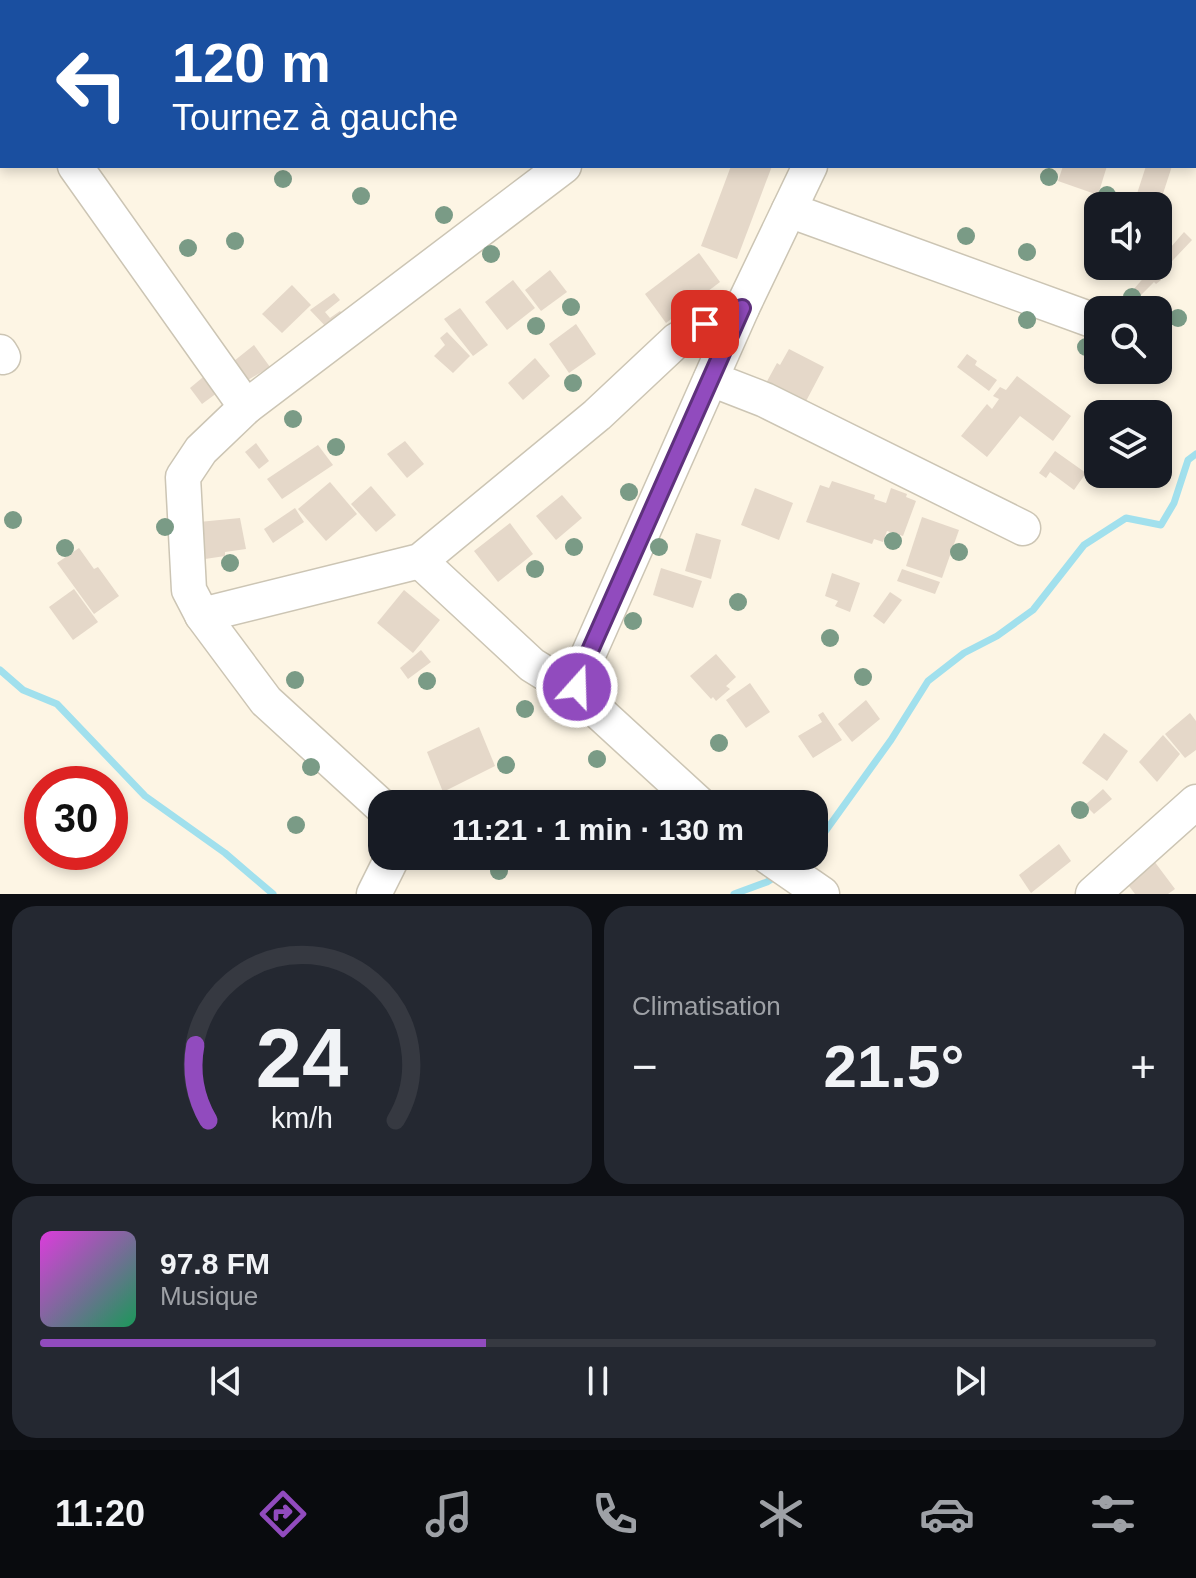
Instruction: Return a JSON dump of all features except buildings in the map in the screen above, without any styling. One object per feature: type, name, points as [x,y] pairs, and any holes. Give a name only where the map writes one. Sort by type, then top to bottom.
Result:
[{"type":"street","points":[[76,168],[246,407]]},
{"type":"street","points":[[368,794],[266,701],[202,615],[189,590],[183,477],[201,450],[246,407],[561,168]]},
{"type":"street","points":[[579,694],[577,680],[742,308],[809,168]]},
{"type":"street","points":[[789,210],[1084,317]]},
{"type":"street","points":[[202,615],[420,561],[597,415],[677,340],[742,308]]},
{"type":"street","points":[[711,379],[765,400],[1023,528]]},
{"type":"street","points":[[420,561],[532,665],[579,694],[684,790]]},
{"type":"street","points":[[1093,894],[1196,802]]},
{"type":"street","points":[[374,894],[386,870]]},
{"type":"street","points":[[787,870],[817,891]]},
{"type":"waterway","points":[[828,828],[891,740],[928,681],[964,653],[997,636],[1033,610],[1084,545],[1126,518],[1161,525],[1174,503],[1188,460],[1196,454]]},
{"type":"waterway","points":[[0,670],[23,690],[57,704],[145,796],[225,853],[273,894]]},
{"type":"waterway","points":[[734,894],[778,875]]},
{"type":"route","points":[[577,687],[577,680],[742,308],[705,324]]}]
